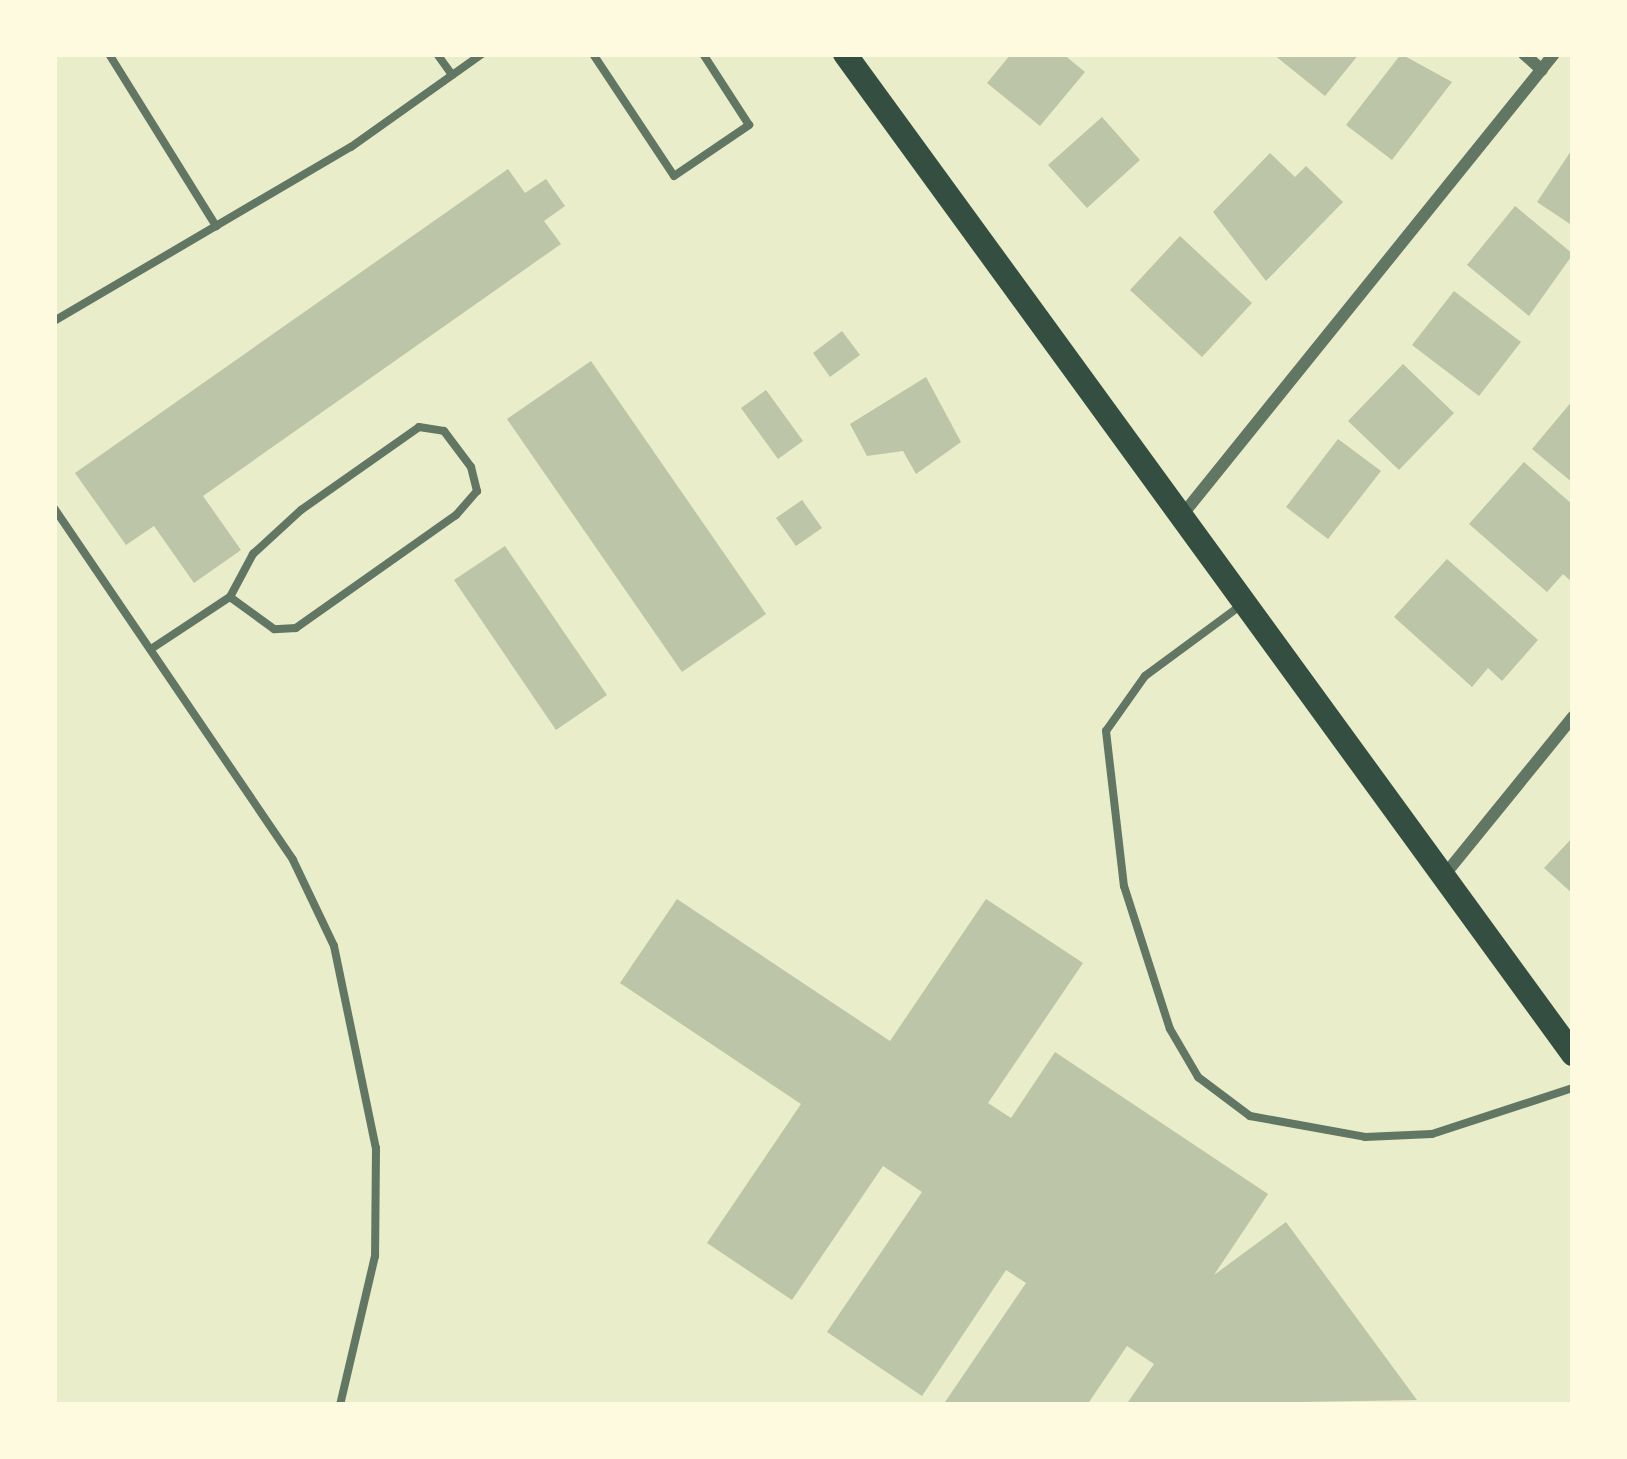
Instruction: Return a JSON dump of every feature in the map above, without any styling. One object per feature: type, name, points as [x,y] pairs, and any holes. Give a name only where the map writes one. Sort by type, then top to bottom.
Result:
[{"type":"main road","points":[[845,54],[1240,606],[1573,1054]]},
{"type":"street","points":[[1524,54],[1541,70]]},
{"type":"street","points":[[1178,520],[1554,54]]},
{"type":"street","points":[[1441,878],[1573,717]]},
{"type":"lane","points":[[109,54],[216,226]]},
{"type":"lane","points":[[437,54],[452,75]]},
{"type":"lane","points":[[54,321],[216,226],[482,54]]},
{"type":"lane","points":[[593,54],[674,176],[748,125],[703,54]]},
{"type":"lane","points":[[152,649],[230,597],[253,554],[301,510],[419,427],[444,431],[471,467],[477,491],[456,514],[296,628],[274,629],[230,597]]},
{"type":"lane","points":[[54,508],[293,860],[360,1034],[375,1256],[340,1405]]},
{"type":"lane","points":[[1240,606],[1123,701],[1106,731],[1110,811],[1170,1029],[1198,1077],[1250,1116],[1365,1137],[1432,1134],[1573,1088]]},
{"type":"building","points":[[1011,54],[1063,54],[1085,72],[1040,126],[987,83]]},
{"type":"building","points":[[1273,54],[1359,54],[1325,96]]},
{"type":"building","points":[[1401,54],[1452,82],[1392,160],[1346,125]]},
{"type":"building","points":[[1102,117],[1140,160],[1087,208],[1048,165]]},
{"type":"building","points":[[1573,148],[1573,226],[1537,202]]},
{"type":"building","points":[[1270,153],[1295,177],[1306,166],[1343,202],[1266,281],[1213,212]]},
{"type":"building","points":[[508,169],[525,193],[546,179],[565,206],[544,221],[561,244],[203,496],[241,550],[194,583],[154,526],[126,545],[75,473]]},
{"type":"building","points":[[1515,206],[1573,254],[1529,316],[1467,265]]},
{"type":"building","points":[[1180,236],[1252,303],[1202,357],[1130,290]]},
{"type":"building","points":[[1454,291],[1521,342],[1479,396],[1412,345]]},
{"type":"building","points":[[842,331],[860,355],[830,377],[813,353]]},
{"type":"building","points":[[591,361],[766,614],[682,672],[507,419]]},
{"type":"building","points":[[1403,364],[1454,413],[1399,470],[1348,421]]},
{"type":"building","points":[[926,377],[961,442],[916,474],[903,451],[867,456],[850,424]]},
{"type":"building","points":[[766,390],[803,441],[778,459],[741,408]]},
{"type":"building","points":[[1573,400],[1573,483],[1532,449]]},
{"type":"building","points":[[1338,439],[1381,471],[1328,539],[1286,507]]},
{"type":"building","points":[[1524,462],[1573,505],[1573,583],[1563,574],[1547,592],[1469,524]]},
{"type":"building","points":[[802,500],[822,528],[796,546],[776,518]]},
{"type":"building","points":[[505,546],[607,695],[556,730],[454,580]]},
{"type":"building","points":[[1447,559],[1538,640],[1502,681],[1488,668],[1472,687],[1394,617]]},
{"type":"building","points":[[1573,837],[1573,894],[1544,868]]},
{"type":"building","points":[[677,899],[890,1041],[986,899],[1083,963],[988,1103],[1011,1118],[1055,1052],[1268,1194],[1214,1275],[1286,1222],[1417,1400],[1126,1405],[1154,1364],[1127,1346],[1087,1405],[943,1405],[1026,1283],[1006,1270],[922,1396],[827,1332],[922,1192],[883,1166],[792,1300],[707,1243],[801,1104],[620,983]]}]
